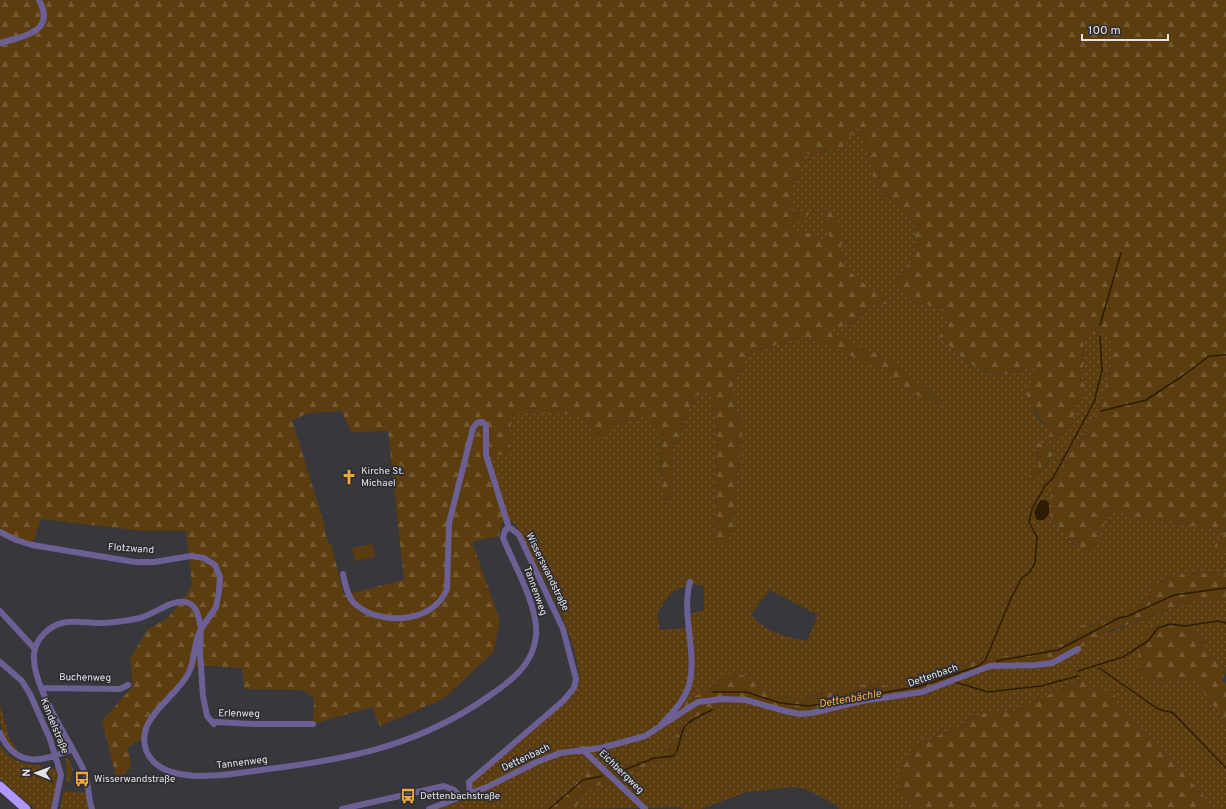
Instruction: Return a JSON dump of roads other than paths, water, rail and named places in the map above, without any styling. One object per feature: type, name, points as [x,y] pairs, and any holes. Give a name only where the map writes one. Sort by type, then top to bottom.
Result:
[{"type":"highway","points":[[0,786],[26,809]]},
{"type":"street","points":[[0,43],[34,33],[41,25],[44,14],[39,0]]},
{"type":"street","name":"Wisserswandstraße","points":[[343,574],[346,589],[353,602],[382,618],[405,617],[427,611],[444,598],[447,589],[450,523],[473,428],[477,423],[482,422],[486,425],[486,455],[489,470],[509,528],[512,528],[519,535],[563,629],[576,679],[574,688],[563,701],[493,763],[469,782],[470,794]]},
{"type":"street","name":"Tannenweg","points":[[201,629],[197,635],[194,658],[183,684],[150,719],[147,725],[145,737],[146,749],[160,766],[178,773],[226,776],[330,760],[360,754],[406,741],[441,726],[482,701],[509,682],[528,660],[536,636],[536,623],[527,595],[504,538],[505,530],[509,528]]},
{"type":"street","name":"Flotzwand","points":[[0,532],[32,546],[135,562],[154,562],[191,556],[204,558],[215,565],[220,577],[216,607],[201,629]]},
{"type":"street","name":"Dettenbach","points":[[658,730],[679,705],[686,692],[691,658],[687,615],[690,582]]},
{"type":"street","points":[[92,809],[87,793],[85,772],[41,688],[36,672],[35,649],[48,629],[61,623],[76,621],[120,622],[143,617],[179,602],[186,602],[197,612],[201,629]]},
{"type":"street","points":[[0,611],[35,649]]},
{"type":"street","name":"Erlenweg","points":[[201,629],[200,658],[203,696],[207,716],[214,724],[216,722],[253,724],[314,724]]},
{"type":"street","name":"Dettenbach","points":[[429,809],[470,794],[560,753],[626,743],[658,730],[698,702],[723,699],[746,700],[799,714],[812,713],[862,701],[922,692],[990,666],[1036,665],[1052,663],[1078,649]]},
{"type":"street","name":"Kandelstraße","points":[[0,662],[22,682],[30,694],[50,738],[61,775],[54,809]]},
{"type":"street","name":"Buchenweg","points":[[41,688],[120,689],[128,684]]},
{"type":"street","points":[[0,733],[9,747],[24,758],[45,760],[72,749]]},
{"type":"street","name":"Eichbergweg","points":[[582,749],[645,809]]},
{"type":"street","points":[[342,809],[444,786],[454,790],[461,797]]},
{"type":"waterway","points":[[1100,325],[1121,253]]},
{"type":"waterway","points":[[712,692],[746,692],[780,703],[809,706],[921,686],[978,666],[985,661],[1012,596],[1022,578],[1029,573],[1035,563],[1037,537],[1029,522],[1032,509],[1045,486],[1053,478],[1094,402],[1102,371],[1100,336]]},
{"type":"waterway","points":[[1101,411],[1146,400],[1184,375],[1209,356],[1226,355]]},
{"type":"waterway","name":"Dettenbächle","points":[[996,661],[1058,650],[1119,618],[1128,616],[1174,595],[1226,588]]},
{"type":"waterway","points":[[1078,671],[1123,657],[1148,641],[1158,628],[1170,624],[1185,626],[1218,621],[1226,623]]},
{"type":"waterway","points":[[1099,668],[1158,709],[1173,713],[1226,768]]},
{"type":"waterway","points":[[955,682],[988,692],[1041,686],[1078,676]]},
{"type":"waterway","name":"Dettenbächle","points":[[617,773],[654,758],[674,756],[678,749],[685,726],[694,719],[712,710]]},
{"type":"waterway","name":"Dettenbächle","points":[[549,809],[583,780],[602,776]]},
{"type":"place","name":"Kirche St. Michael","points":[[349,477]]},
{"type":"place","name":"Wisserwandstraße","points":[[82,779]]},
{"type":"place","name":"Dettenbachstraße","points":[[408,796]]}]
